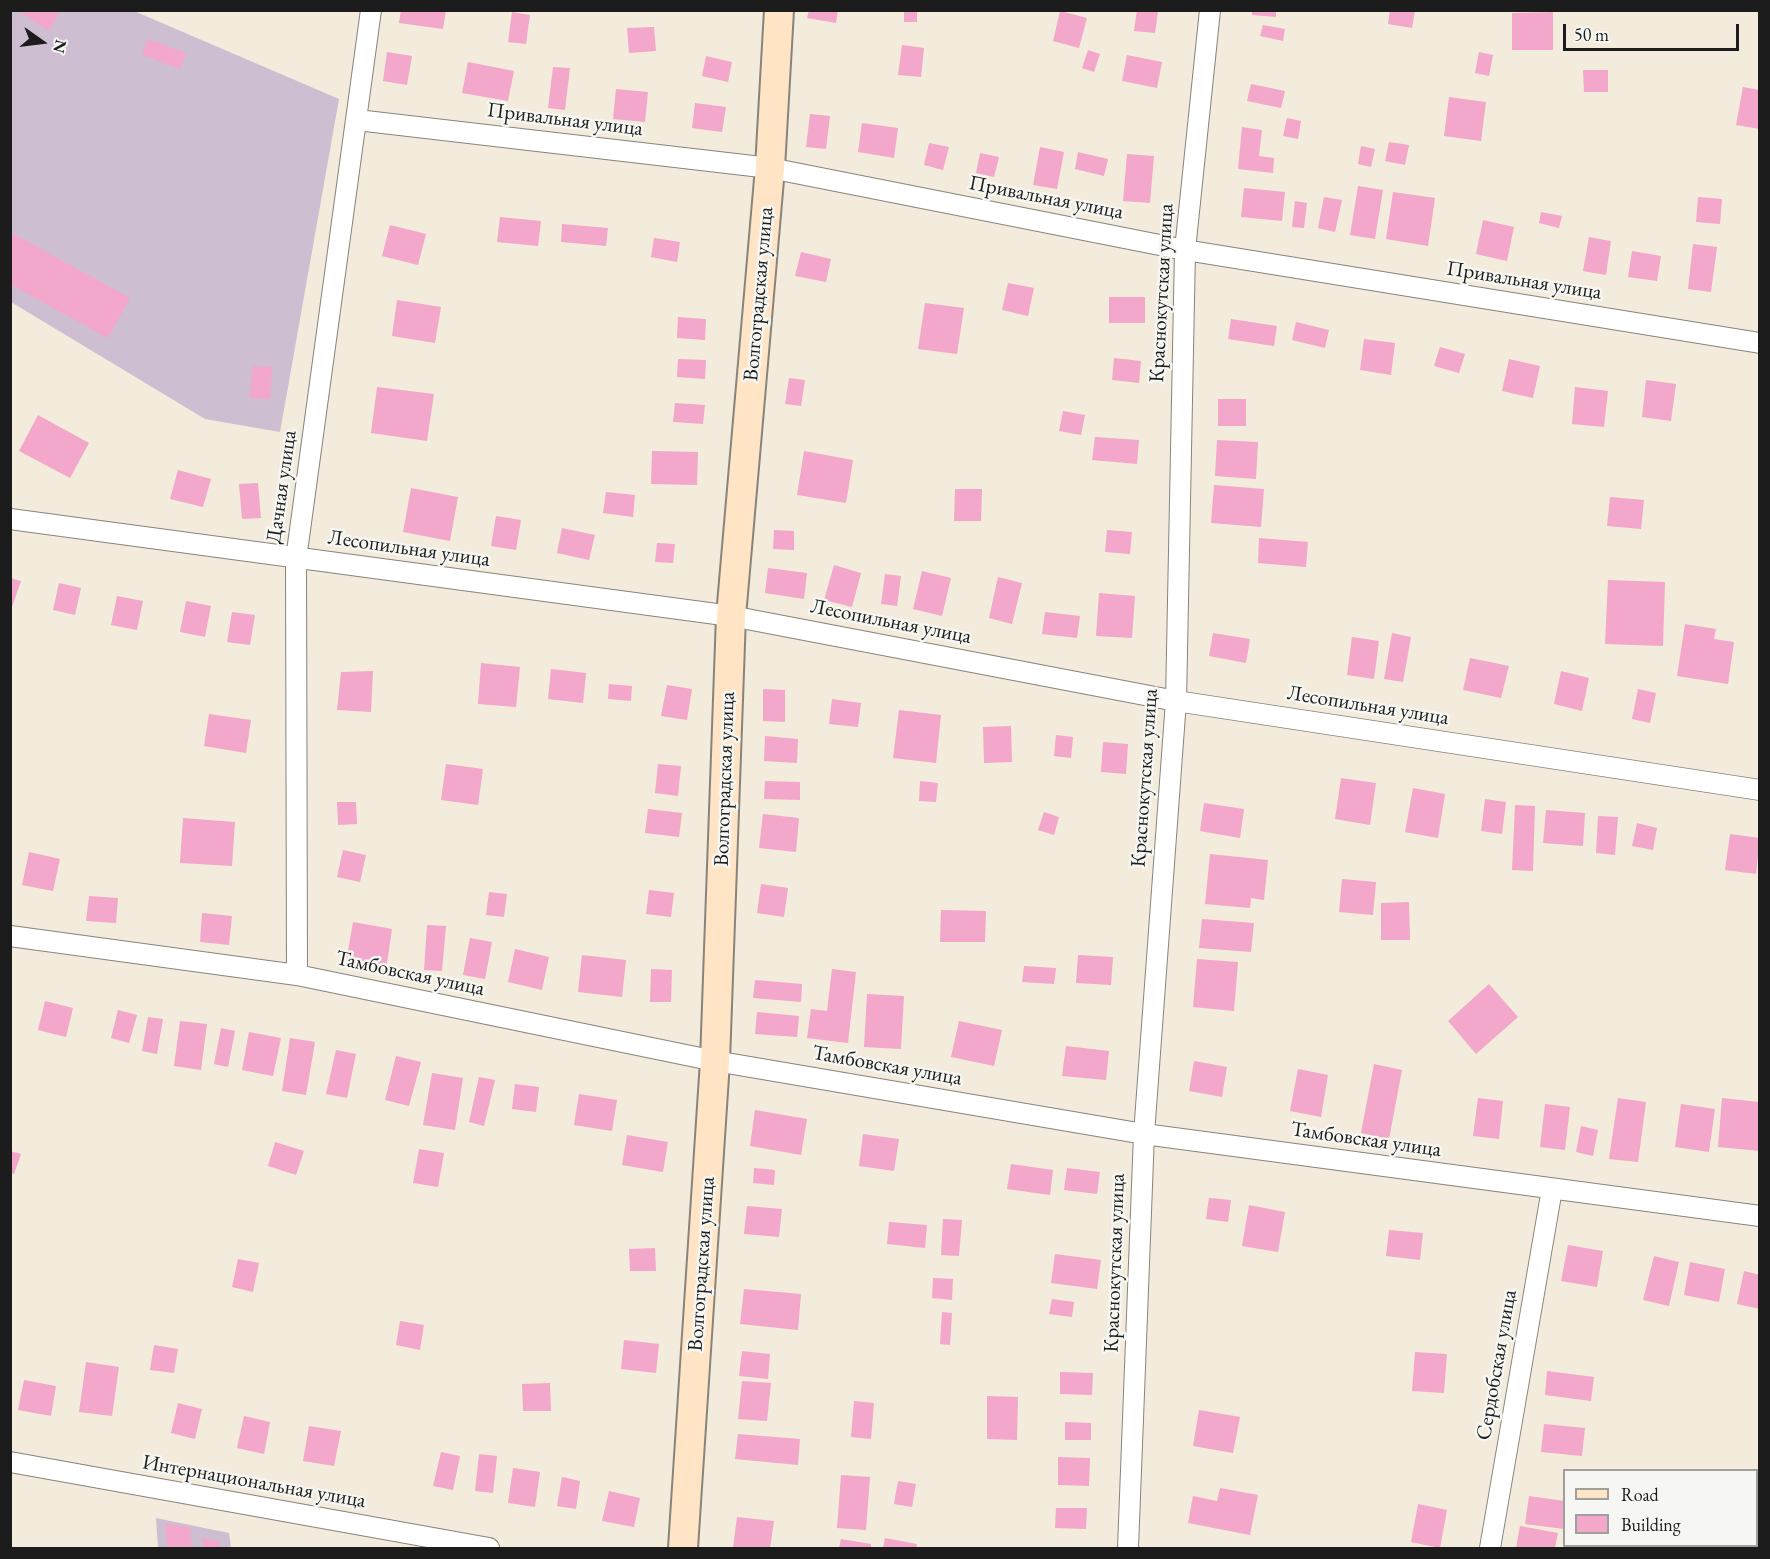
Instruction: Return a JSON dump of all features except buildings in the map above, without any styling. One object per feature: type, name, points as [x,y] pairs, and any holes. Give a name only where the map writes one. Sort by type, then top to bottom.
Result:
[{"type":"street","name":"Дачная улица","points":[[297,975],[296,559],[371,10]]},
{"type":"street","name":"Волгоградская улица","points":[[683,1548],[715,1061],[731,616],[770,168],[779,10]]},
{"type":"street","name":"Краснокутская улица","points":[[1128,1548],[1144,1134],[1176,701],[1185,250],[1210,10]]},
{"type":"street","name":"Привальная улица","points":[[357,120],[770,168],[1185,250],[1760,343]]},
{"type":"street","name":"Лесопильная улица","points":[[10,519],[731,616],[1176,701],[1760,790]]},
{"type":"street","name":"Тамбовская улица","points":[[10,936],[297,975],[715,1061],[1144,1134],[1760,1216]]},
{"type":"street","name":"Сердобская улица","points":[[1490,1548],[1552,1189]]},
{"type":"street","name":"Интернациональная улица","points":[[10,1462],[489,1548]]},
{"type":"shaded area","points":[[11,11],[134,11],[339,99],[280,432],[205,419],[11,302]]},
{"type":"shaded area","points":[[156,1518],[229,1533],[231,1548],[158,1548]]}]
